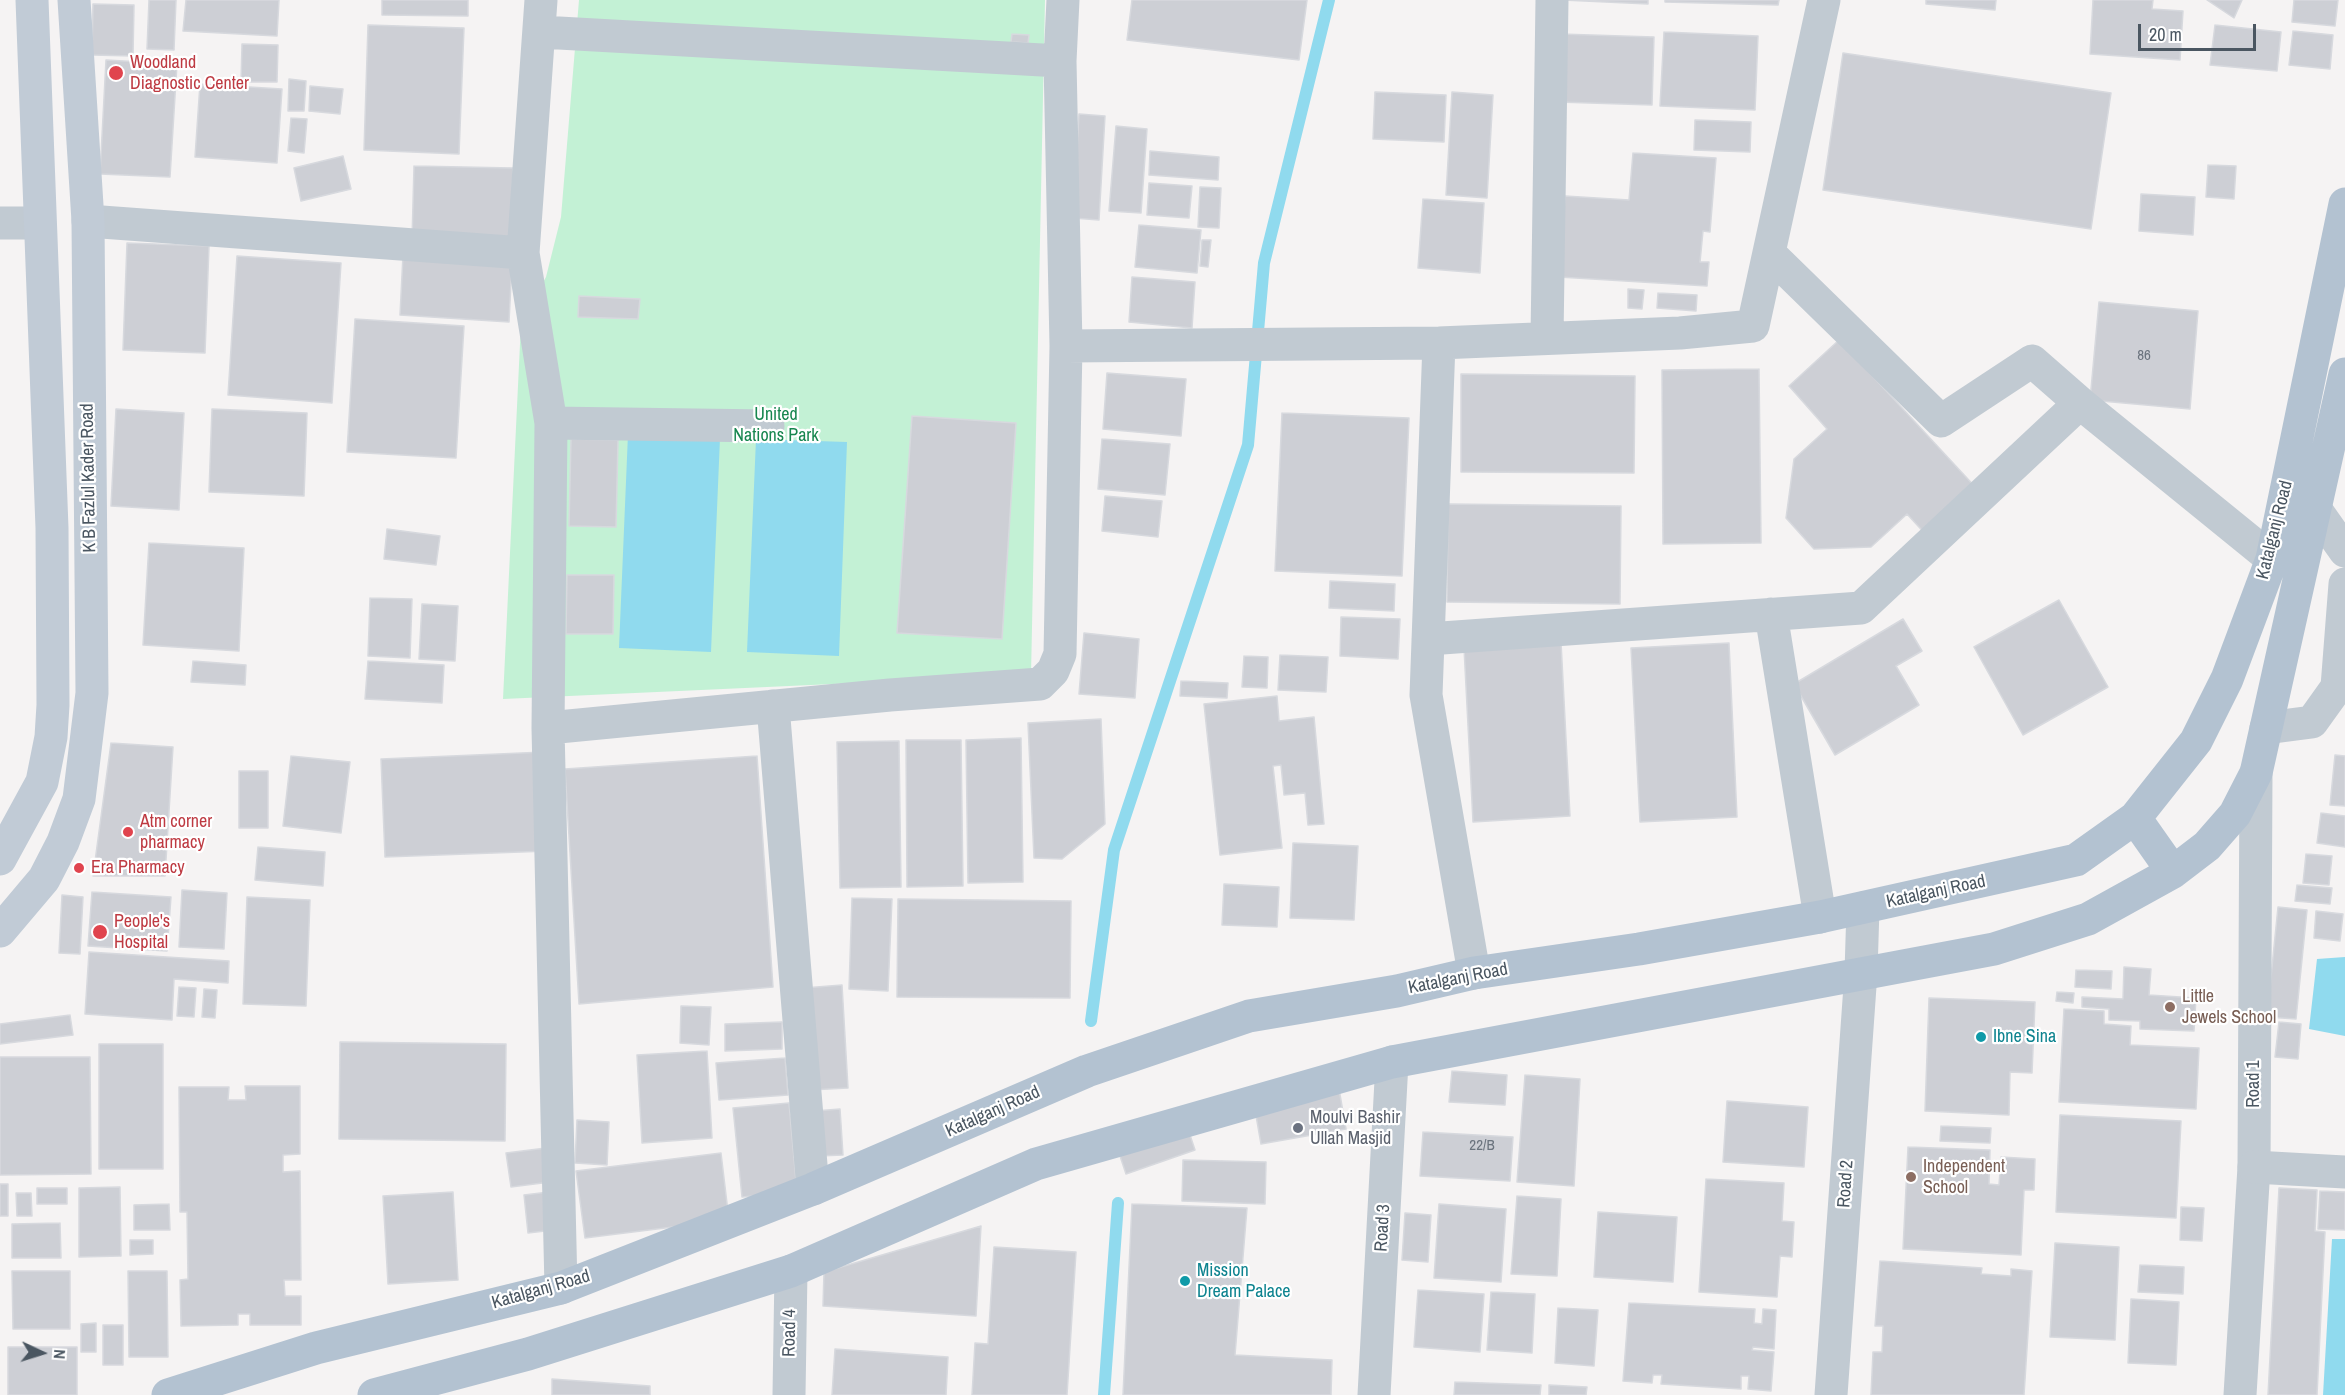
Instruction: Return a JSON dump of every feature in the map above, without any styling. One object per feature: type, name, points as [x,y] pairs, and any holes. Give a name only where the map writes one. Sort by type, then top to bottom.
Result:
[{"type":"main road","name":"K B Fazlul Kader Road","points":[[0,859],[42,782],[51,737],[53,705],[52,528],[32,0]]},
{"type":"main road","name":"K B Fazlul Kader Road","points":[[0,931],[44,879],[63,842],[79,799],[92,693],[88,221],[74,0]]},
{"type":"main road","name":"Katalganj Road","points":[[168,1395],[316,1348],[561,1288],[813,1189],[1087,1071],[1249,1016],[1397,991],[1474,973],[1639,949],[1820,917],[2076,860],[2135,818],[2196,741],[2227,679],[2272,559],[2345,204]]},
{"type":"main road","name":"Katalganj Road","points":[[374,1395],[528,1354],[791,1271],[1036,1164],[1392,1062],[2004,946],[2088,919],[2173,873],[2207,846],[2235,814],[2256,773],[2316,510],[2342,416],[2345,374]]},
{"type":"main road","points":[[2135,818],[2173,873]]},
{"type":"street","points":[[542,0],[524,253],[551,423],[548,728],[561,1288]]},
{"type":"street","points":[[548,728],[773,706],[1040,684],[1053,671],[1060,654],[1066,346],[1060,61],[1063,0]]},
{"type":"street","points":[[1547,338],[1552,0]]},
{"type":"street","points":[[1066,346],[1439,343],[1680,333],[1753,326],[1824,0]]},
{"type":"street","points":[[541,32],[1060,61]]},
{"type":"street","points":[[88,221],[524,253]]},
{"type":"street","points":[[0,223],[39,223]]},
{"type":"street","points":[[1770,254],[1941,421],[2032,360],[2080,403],[2272,559]]},
{"type":"street","points":[[1439,343],[1426,695],[1474,973]]},
{"type":"street","points":[[1428,639],[1861,608],[2080,403]]},
{"type":"street","points":[[551,423],[768,426]]},
{"type":"street","points":[[2316,510],[2345,551]]},
{"type":"street","points":[[2266,728],[2313,722],[2337,687],[2345,584]]},
{"type":"street","points":[[1771,615],[1820,917]]},
{"type":"street","points":[[773,706],[813,1189]]},
{"type":"street","name":"Road 1","points":[[2240,1395],[2254,1167],[2256,773]]},
{"type":"street","name":"Road 2","points":[[1831,1395],[1862,972],[1863,908]]},
{"type":"street","name":"Road 3","points":[[1374,1395],[1392,1062]]},
{"type":"street","points":[[2254,1167],[2345,1172]]},
{"type":"street","name":"Road 4","points":[[789,1395],[791,1271]]},
{"type":"green space","name":"United Nations Park","points":[[579,0],[1045,0],[1031,675],[503,699],[521,323],[546,277],[561,217]]},
{"type":"water","points":[[628,434],[720,438],[711,652],[619,648]]},
{"type":"water","points":[[756,439],[847,442],[839,656],[747,652]]},
{"type":"water","points":[[2345,957],[2345,1036],[2309,1029],[2317,959]]},
{"type":"water","points":[[2332,1239],[2345,1239],[2345,1395],[2323,1395]]},
{"type":"building","points":[[149,0],[176,0],[174,50],[147,49]]},
{"type":"building","points":[[186,0],[279,0],[277,36],[183,31]]},
{"type":"building","points":[[382,0],[468,0],[468,16],[382,15]]},
{"type":"building","points":[[1132,0],[1307,0],[1299,60],[1127,40]]},
{"type":"building","points":[[1563,0],[1648,0],[1648,4]]},
{"type":"building","points":[[1665,0],[1779,0],[1778,5],[1665,2]]},
{"type":"building","points":[[1926,0],[1996,0],[1995,10],[1926,4]]},
{"type":"building","points":[[2093,0],[2153,0],[2152,9],[2183,11],[2180,60],[2090,54]]},
{"type":"building","points":[[2207,0],[2242,0],[2234,18]]},
{"type":"building","points":[[2294,0],[2338,0],[2335,26],[2292,22]]},
{"type":"building","points":[[93,4],[134,5],[133,56],[92,55]]},
{"type":"building","points":[[368,25],[464,28],[459,154],[364,150]]},
{"type":"building","points":[[2215,25],[2281,32],[2277,71],[2210,65]]},
{"type":"building","points":[[2293,31],[2333,35],[2330,69],[2289,65]]},
{"type":"building","points":[[1664,32],[1758,36],[1755,110],[1660,106]]},
{"type":"building","points":[[1012,34],[1029,35],[1028,43],[1011,42]]},
{"type":"building","points":[[1560,34],[1654,37],[1652,105],[1558,102]]},
{"type":"building","points":[[242,44],[278,45],[277,82],[241,82]]},
{"type":"building","points":[[1843,53],[2111,93],[2091,229],[1823,190]]},
{"type":"building","points":[[106,60],[177,64],[170,177],[100,174]]},
{"type":"building","points":[[289,79],[306,81],[304,111],[288,111]]},
{"type":"building","points":[[200,84],[282,89],[277,163],[195,157]]},
{"type":"building","points":[[310,86],[343,89],[340,114],[309,111]]},
{"type":"building","points":[[1375,92],[1446,95],[1444,142],[1373,139]]},
{"type":"building","points":[[1452,92],[1493,95],[1487,198],[1446,195]]},
{"type":"building","points":[[1079,114],[1105,116],[1099,220],[1073,218]]},
{"type":"building","points":[[291,118],[307,119],[304,153],[288,151]]},
{"type":"building","points":[[1695,120],[1751,122],[1750,152],[1694,150]]},
{"type":"building","points":[[1116,126],[1147,129],[1141,213],[1109,211]]},
{"type":"building","points":[[1150,151],[1219,157],[1218,180],[1149,175]]},
{"type":"building","points":[[1633,153],[1716,158],[1710,232],[1703,231],[1700,262],[1709,262],[1707,286],[1559,277],[1565,196],[1629,200]]},
{"type":"building","points":[[343,156],[351,189],[301,201],[294,168]]},
{"type":"building","points":[[2208,165],[2236,166],[2234,199],[2206,197]]},
{"type":"building","points":[[414,166],[513,168],[511,242],[412,240]]},
{"type":"building","points":[[1149,183],[1192,186],[1189,218],[1147,215]]},
{"type":"building","points":[[1200,187],[1221,188],[1219,228],[1198,227]]},
{"type":"building","points":[[2141,194],[2195,197],[2193,235],[2139,231]]},
{"type":"building","points":[[1423,199],[1484,203],[1480,273],[1418,268]]},
{"type":"building","points":[[1139,225],[1201,230],[1197,273],[1135,267]]},
{"type":"building","points":[[1202,240],[1211,240],[1208,267],[1200,266]]},
{"type":"building","points":[[127,243],[209,246],[205,353],[123,350]]},
{"type":"building","points":[[403,255],[512,262],[509,322],[400,315]]},
{"type":"building","points":[[237,256],[341,263],[332,403],[228,395]]},
{"type":"building","points":[[1132,277],[1195,282],[1192,328],[1129,322]]},
{"type":"building","points":[[1628,289],[1644,290],[1642,309],[1628,308]]},
{"type":"building","points":[[1658,293],[1697,295],[1696,311],[1657,308]]},
{"type":"building","points":[[579,296],[640,299],[638,319],[578,317]]},
{"type":"building","points":[[2099,302],[2198,311],[2190,409],[2090,400]]},
{"type":"building","points":[[355,319],[464,326],[456,458],[347,452]]},
{"type":"building","points":[[1839,340],[1979,491],[1929,538],[1907,514],[1871,547],[1814,549],[1786,518],[1794,459],[1827,429],[1789,386]]},
{"type":"building","points":[[1759,369],[1761,543],[1663,544],[1662,370]]},
{"type":"building","points":[[1107,373],[1186,379],[1181,436],[1103,429]]},
{"type":"building","points":[[1461,374],[1635,376],[1634,473],[1461,472]]},
{"type":"building","points":[[116,409],[184,413],[179,510],[111,506]]},
{"type":"building","points":[[212,409],[307,413],[304,496],[209,492]]},
{"type":"building","points":[[1282,413],[1409,418],[1402,576],[1275,571]]},
{"type":"building","points":[[912,416],[1016,423],[1002,639],[897,633]]},
{"type":"building","points":[[571,439],[618,440],[616,527],[569,526]]},
{"type":"building","points":[[1102,439],[1170,444],[1165,495],[1098,489]]},
{"type":"building","points":[[1105,496],[1162,501],[1158,537],[1102,531]]},
{"type":"building","points":[[1448,504],[1621,506],[1620,604],[1447,602]]},
{"type":"building","points":[[387,529],[440,536],[436,565],[384,559]]},
{"type":"building","points":[[149,543],[244,548],[239,651],[143,645]]},
{"type":"building","points":[[567,575],[614,575],[613,634],[566,634]]},
{"type":"building","points":[[1330,581],[1395,584],[1394,611],[1329,608]]},
{"type":"building","points":[[370,598],[412,599],[410,658],[368,656]]},
{"type":"building","points":[[2059,600],[2108,687],[2023,735],[1974,647]]},
{"type":"building","points":[[422,604],[458,606],[455,661],[419,659]]},
{"type":"building","points":[[1341,617],[1400,619],[1398,659],[1340,656]]},
{"type":"building","points":[[1903,619],[1922,651],[1896,666],[1919,705],[1835,755],[1794,684]]},
{"type":"building","points":[[1084,633],[1139,639],[1135,698],[1079,694]]},
{"type":"building","points":[[1561,642],[1570,816],[1473,822],[1464,648]]},
{"type":"building","points":[[1729,643],[1737,817],[1640,822],[1631,648]]},
{"type":"building","points":[[1280,655],[1328,657],[1326,692],[1278,690]]},
{"type":"building","points":[[1244,656],[1268,657],[1267,688],[1242,687]]},
{"type":"building","points":[[193,661],[246,665],[245,685],[191,682]]},
{"type":"building","points":[[368,661],[444,665],[442,703],[365,699]]},
{"type":"building","points":[[1181,681],[1228,683],[1227,698],[1180,696]]},
{"type":"building","points":[[1277,696],[1279,721],[1314,717],[1324,824],[1308,825],[1305,793],[1284,795],[1281,765],[1273,766],[1282,848],[1220,855],[1204,704]]},
{"type":"building","points":[[1101,719],[1105,824],[1062,859],[1034,858],[1028,723]]},
{"type":"building","points":[[1021,738],[1023,882],[968,883],[966,740]]},
{"type":"building","points":[[906,740],[961,740],[963,886],[907,887]]},
{"type":"building","points":[[899,741],[901,887],[840,888],[837,742]]},
{"type":"building","points":[[111,743],[173,747],[165,876],[93,876]]},
{"type":"building","points":[[545,752],[548,851],[385,857],[381,759]]},
{"type":"building","points":[[2335,755],[2345,756],[2345,806],[2330,805]]},
{"type":"building","points":[[291,756],[350,762],[341,833],[283,826]]},
{"type":"building","points":[[757,756],[773,987],[579,1004],[565,769]]},
{"type":"building","points":[[239,771],[268,771],[268,828],[239,828]]},
{"type":"building","points":[[2321,813],[2345,816],[2345,847],[2317,843]]},
{"type":"building","points":[[1293,843],[1358,846],[1354,920],[1290,918]]},
{"type":"building","points":[[258,847],[325,852],[323,886],[255,880]]},
{"type":"building","points":[[2306,854],[2332,856],[2329,885],[2303,883]]},
{"type":"building","points":[[1224,884],[1279,887],[1277,927],[1222,925]]},
{"type":"building","points":[[2297,885],[2332,888],[2330,904],[2295,901]]},
{"type":"building","points":[[182,890],[227,893],[224,949],[179,947]]},
{"type":"building","points":[[92,892],[171,897],[167,951],[88,946]]},
{"type":"building","points":[[62,895],[83,897],[80,954],[59,953]]},
{"type":"building","points":[[247,897],[310,900],[306,1006],[243,1004]]},
{"type":"building","points":[[852,898],[892,899],[888,991],[849,989]]},
{"type":"building","points":[[898,899],[1071,901],[1070,998],[897,997]]},
{"type":"building","points":[[2278,907],[2307,910],[2296,1019],[2267,1017]]},
{"type":"building","points":[[2316,911],[2343,914],[2340,941],[2314,938]]},
{"type":"building","points":[[89,952],[229,961],[228,983],[174,979],[172,1020],[85,1014]]},
{"type":"building","points":[[2124,967],[2151,969],[2149,995],[2196,998],[2194,1031],[2140,1029],[2140,1021],[2109,1020],[2109,1009],[2082,1007],[2082,997],[2123,999]]},
{"type":"building","points":[[2076,970],[2112,971],[2111,989],[2075,987]]},
{"type":"building","points":[[842,985],[848,1088],[810,1090],[804,988]]},
{"type":"building","points":[[179,987],[196,988],[194,1017],[177,1016]]},
{"type":"building","points":[[204,989],[217,990],[215,1018],[202,1017]]},
{"type":"building","points":[[2057,992],[2074,993],[2073,1003],[2056,1001]]},
{"type":"building","name":"Ibne Sina","points":[[1929,998],[2035,1002],[2032,1073],[2010,1072],[2009,1115],[1925,1111]]},
{"type":"building","points":[[681,1006],[711,1007],[709,1045],[680,1043]]},
{"type":"building","points":[[2064,1009],[2104,1011],[2104,1024],[2131,1026],[2130,1045],[2199,1048],[2196,1109],[2059,1102]]},
{"type":"building","points":[[70,1015],[73,1035],[0,1044],[0,1024]]},
{"type":"building","points":[[782,1022],[782,1049],[725,1051],[725,1024]]},
{"type":"building","points":[[2279,1022],[2301,1024],[2298,1059],[2275,1057]]},
{"type":"building","points":[[340,1042],[506,1044],[505,1141],[339,1139]]},
{"type":"building","points":[[99,1044],[163,1044],[163,1169],[99,1169]]},
{"type":"building","points":[[707,1051],[712,1138],[642,1143],[637,1055]]},
{"type":"building","points":[[0,1057],[90,1057],[91,1174],[0,1175]]},
{"type":"building","points":[[785,1058],[788,1095],[719,1100],[716,1063]]},
{"type":"building","points":[[1452,1071],[1507,1075],[1505,1105],[1449,1102]]},
{"type":"building","points":[[1525,1075],[1580,1079],[1574,1186],[1517,1182]]},
{"type":"building","points":[[245,1086],[300,1086],[300,1154],[283,1155],[283,1172],[300,1171],[301,1280],[284,1280],[285,1296],[301,1296],[301,1325],[250,1325],[250,1314],[238,1314],[238,1325],[181,1326],[180,1280],[188,1279],[187,1212],[180,1212],[179,1087],[229,1087],[228,1100],[246,1100]]},
{"type":"building","points":[[1339,1089],[1346,1129],[1261,1144],[1254,1104]]},
{"type":"building","points":[[1727,1101],[1808,1107],[1804,1167],[1723,1162]]},
{"type":"building","points":[[789,1103],[797,1192],[742,1197],[733,1108]]},
{"type":"building","points":[[840,1109],[843,1155],[818,1156],[815,1111]]},
{"type":"building","points":[[2060,1115],[2181,1121],[2176,1218],[2056,1212]]},
{"type":"building","points":[[577,1120],[609,1122],[607,1165],[575,1163]]},
{"type":"building","points":[[1187,1126],[1195,1150],[1126,1174],[1118,1150]]},
{"type":"building","points":[[1941,1126],[1991,1128],[1990,1143],[1940,1141]]},
{"type":"building","points":[[1423,1132],[1513,1137],[1510,1181],[1420,1176]]},
{"type":"building","points":[[554,1147],[558,1181],[511,1187],[506,1153]]},
{"type":"building","points":[[1908,1147],[1990,1150],[1989,1184],[1999,1185],[2001,1157],[2035,1159],[2034,1190],[2024,1190],[2021,1255],[1903,1249]]},
{"type":"building","points":[[721,1153],[729,1220],[585,1238],[576,1171]]},
{"type":"building","points":[[1183,1160],[1266,1162],[1265,1204],[1182,1201]]},
{"type":"building","points":[[1706,1179],[1784,1183],[1782,1221],[1794,1222],[1792,1257],[1780,1256],[1777,1297],[1699,1292]]},
{"type":"building","points":[[0,1184],[8,1184],[8,1216],[0,1216]]},
{"type":"building","points":[[120,1187],[121,1256],[79,1257],[79,1188]]},
{"type":"building","points":[[37,1188],[67,1188],[67,1204],[37,1204]]},
{"type":"building","points":[[2279,1188],[2317,1190],[2315,1231],[2325,1232],[2317,1395],[2268,1395]]},
{"type":"building","points":[[557,1191],[562,1229],[528,1233],[524,1195]]},
{"type":"building","points":[[2320,1191],[2345,1192],[2345,1230],[2318,1229]]},
{"type":"building","points":[[453,1192],[458,1280],[388,1284],[383,1196]]},
{"type":"building","points":[[16,1193],[31,1193],[32,1216],[17,1216]]},
{"type":"building","points":[[1517,1196],[1561,1199],[1557,1276],[1511,1274]]},
{"type":"building","points":[[169,1204],[170,1230],[134,1230],[134,1205]]},
{"type":"building","name":"Mission Dream Palace","points":[[1132,1204],[1247,1208],[1235,1355],[1332,1360],[1331,1395],[1123,1395]]},
{"type":"building","points":[[1439,1204],[1506,1209],[1501,1282],[1434,1278]]},
{"type":"building","points":[[2181,1207],[2204,1208],[2202,1241],[2180,1240]]},
{"type":"building","points":[[1598,1212],[1677,1217],[1673,1282],[1594,1277]]},
{"type":"building","points":[[1405,1213],[1431,1215],[1428,1262],[1402,1260]]},
{"type":"building","points":[[60,1223],[61,1258],[12,1258],[12,1224]]},
{"type":"building","points":[[981,1226],[976,1316],[823,1306],[824,1272]]},
{"type":"building","points":[[130,1240],[153,1240],[153,1254],[130,1255]]},
{"type":"building","points":[[2055,1243],[2119,1247],[2115,1340],[2050,1337]]},
{"type":"building","points":[[994,1247],[1076,1252],[1067,1395],[972,1395],[975,1343],[988,1344]]},
{"type":"building","points":[[1880,1261],[1982,1268],[1981,1274],[2011,1276],[2011,1269],[2032,1271],[2024,1395],[1871,1395],[1873,1352],[1882,1352],[1883,1326],[1875,1326]]},
{"type":"building","points":[[2140,1265],[2184,1267],[2183,1294],[2138,1292]]},
{"type":"building","points":[[12,1271],[70,1271],[70,1329],[13,1329]]},
{"type":"building","points":[[128,1271],[167,1271],[168,1357],[129,1357]]},
{"type":"building","points":[[1418,1290],[1484,1294],[1480,1352],[1414,1347]]},
{"type":"building","points":[[1491,1292],[1535,1294],[1532,1353],[1487,1350]]},
{"type":"building","points":[[2131,1299],[2179,1302],[2176,1365],[2128,1363]]},
{"type":"building","points":[[1629,1303],[1755,1309],[1754,1323],[1762,1324],[1763,1309],[1776,1310],[1774,1349],[1753,1347],[1752,1350],[1774,1352],[1771,1391],[1748,1389],[1749,1376],[1741,1376],[1741,1389],[1661,1384],[1662,1375],[1653,1375],[1652,1383],[1623,1381]]},
{"type":"building","points":[[1558,1308],[1598,1310],[1594,1366],[1555,1363]]},
{"type":"building","points":[[96,1323],[96,1352],[81,1352],[81,1324]]},
{"type":"building","points":[[103,1325],[123,1325],[123,1365],[103,1365]]},
{"type":"building","points":[[8,1347],[77,1347],[77,1395],[8,1395]]},
{"type":"building","points":[[835,1349],[948,1357],[946,1395],[832,1395]]},
{"type":"building","points":[[552,1379],[650,1386],[650,1395],[552,1395]]},
{"type":"building","points":[[1455,1382],[1541,1385],[1540,1395],[1454,1395]]},
{"type":"building","points":[[1549,1385],[1587,1387],[1586,1395],[1549,1395]]},
{"type":"waterway","points":[[1091,1021],[1114,850],[1248,445],[1264,263],[1329,0]]},
{"type":"waterway","points":[[1104,1395],[1118,1203]]},
{"type":"place","name":"Woodland Diagnostic Center","points":[[116,73]]},
{"type":"place","name":"Atm corner pharmacy","points":[[128,832]]},
{"type":"place","name":"Era Pharmacy","points":[[79,868]]},
{"type":"place","name":"People's Hospital","points":[[100,932]]},
{"type":"place","name":"Little Jewels School","points":[[2170,1007]]},
{"type":"place","name":"Ibne Sina","points":[[1981,1037]]},
{"type":"place","name":"Moulvi Bashir Ullah Masjid","points":[[1298,1128]]},
{"type":"place","name":"Independent School","points":[[1911,1177]]},
{"type":"place","name":"Mission Dream Palace","points":[[1185,1281]]}]
